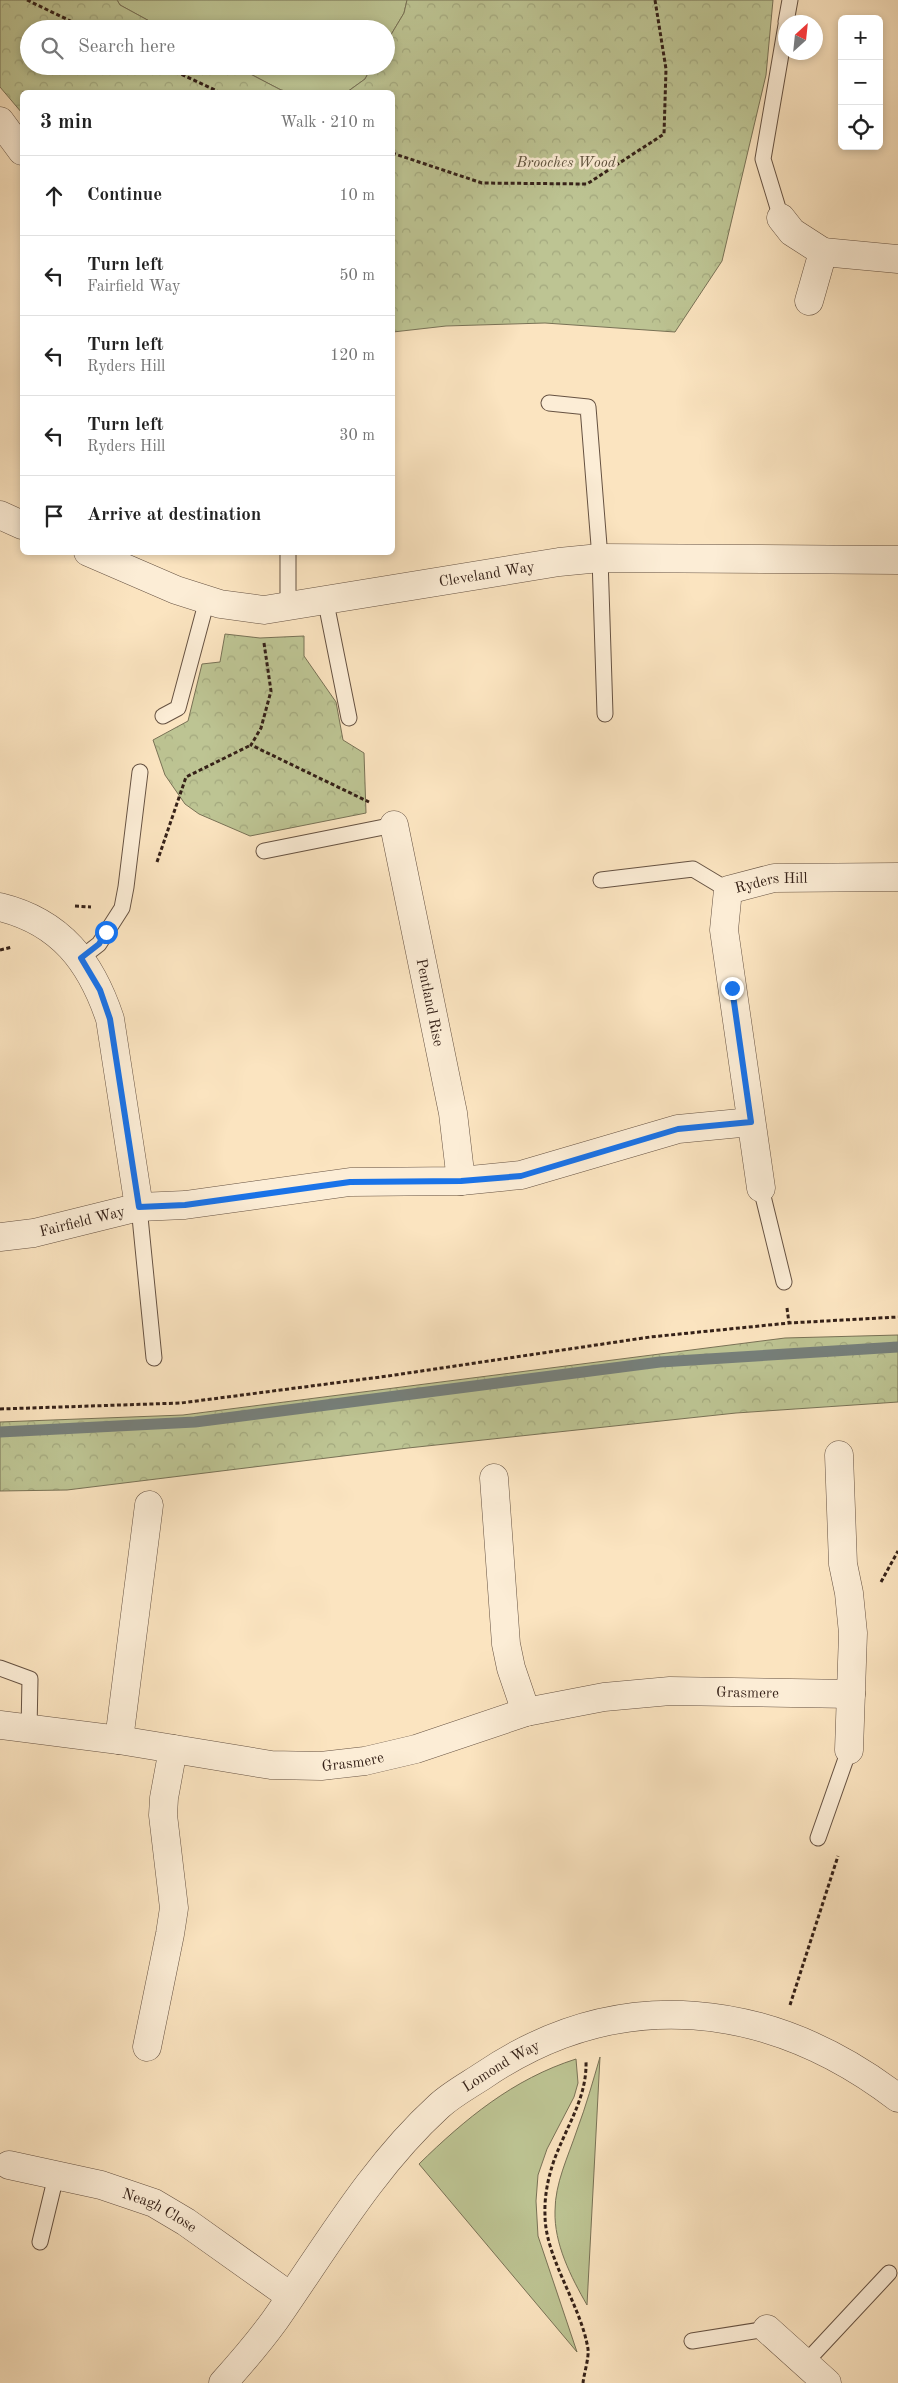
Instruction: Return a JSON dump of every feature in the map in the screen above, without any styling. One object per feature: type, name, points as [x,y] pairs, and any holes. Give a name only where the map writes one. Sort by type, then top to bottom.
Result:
[{"type":"street","points":[[0,121],[20,148]]},
{"type":"street","points":[[781,218],[799,237],[823,252],[898,258]]},
{"type":"street","points":[[809,301],[823,252]]},
{"type":"street","points":[[0,515],[20,524]]},
{"type":"street","name":"Cleveland Way","points":[[95,555],[176,590],[220,604],[276,607],[559,562],[600,558],[898,560]]},
{"type":"street","name":"Pentland Rise","points":[[394,825],[453,1113],[461,1181]]},
{"type":"street","name":"Ryders Hill","points":[[761,1188],[724,930],[728,890],[774,878],[898,877]]},
{"type":"street","name":"Fairfield Way","points":[[0,907],[17,912],[53,932],[81,958],[100,990],[110,1019],[139,1207],[34,1233],[0,1237]]},
{"type":"street","points":[[139,1207],[185,1205],[350,1182],[461,1181],[521,1176],[678,1129],[751,1122]]},
{"type":"street","points":[[839,1455],[843,1564],[849,1593],[853,1633],[850,1750]]},
{"type":"street","points":[[494,1478],[506,1644],[511,1668],[526,1712]]},
{"type":"street","points":[[119,1740],[149,1505]]},
{"type":"street","name":"Grasmere","points":[[0,1726],[119,1740],[271,1765],[321,1766],[365,1761],[416,1749],[526,1712],[604,1697],[670,1692],[851,1694]]},
{"type":"street","points":[[146,2047],[174,1908],[163,1815],[164,1798],[173,1749]]},
{"type":"street","name":"Lomond Way","points":[[223,2383],[269,2327],[324,2246],[393,2155],[440,2105],[502,2063],[539,2043],[584,2028],[636,2017],[680,2014],[736,2020],[782,2032],[853,2066],[898,2098]]},
{"type":"street","name":"Neagh Close","points":[[4,2164],[126,2192],[154,2203],[186,2222],[290,2296]]},
{"type":"street","points":[[767,2329],[827,2383]]},
{"type":"lane","points":[[788,15],[790,0]]},
{"type":"lane","points":[[780,60],[763,159],[781,218]]},
{"type":"lane","points":[[549,403],[588,407],[600,558],[605,714]]},
{"type":"lane","points":[[276,607],[287,555]]},
{"type":"lane","points":[[325,598],[349,718]]},
{"type":"lane","points":[[163,716],[178,708],[207,600]]},
{"type":"lane","points":[[81,958],[99,944],[122,908],[140,772]]},
{"type":"lane","points":[[264,851],[394,825]]},
{"type":"lane","points":[[601,880],[693,869],[728,890]]},
{"type":"lane","points":[[761,1188],[784,1282]]},
{"type":"lane","points":[[139,1207],[154,1358]]},
{"type":"lane","points":[[0,1668],[30,1679],[29,1730]]},
{"type":"lane","points":[[818,1838],[850,1750]]},
{"type":"lane","points":[[40,2242],[56,2176]]},
{"type":"lane","points":[[805,2363],[889,2273]]},
{"type":"lane","points":[[692,2341],[767,2329]]},
{"type":"path","points":[[27,0],[68,20]]},
{"type":"path","points":[[395,154],[482,182],[587,184],[664,134],[666,69],[655,0]]},
{"type":"path","points":[[183,75],[215,90]]},
{"type":"path","points":[[276,607],[264,638],[271,691],[261,728],[251,745],[366,799],[394,825]]},
{"type":"path","points":[[0,1409],[181,1403],[388,1376],[650,1337],[790,1322],[898,1317]]},
{"type":"path","points":[[782,2032],[840,1849]]},
{"type":"path","points":[[583,2383],[588,2350],[573,2301],[549,2242],[544,2216],[547,2187],[558,2148],[582,2097],[586,2076],[584,2028]]},
{"type":"green space","points":[[0,0],[117,0],[120,5],[148,20],[20,20],[20,75],[252,75],[281,90],[20,90],[20,111],[0,87]]},
{"type":"green space","points":[[117,0],[407,0],[404,13],[395,28],[395,20],[148,20],[120,5]]},
{"type":"green space","name":"Brooches Wood","points":[[407,0],[773,0],[766,75],[722,261],[675,332],[545,323],[446,326],[395,332],[395,90],[350,90],[365,79],[367,75],[395,75],[395,28],[404,13]]},
{"type":"green space","points":[[252,75],[367,75],[365,79],[350,90],[281,90]]},
{"type":"green space","points":[[225,634],[260,638],[304,636],[304,656],[336,702],[343,740],[364,753],[366,813],[250,836],[199,814],[185,804],[165,775],[153,740],[188,721],[202,664],[220,662]]},
{"type":"green space","points":[[898,1335],[898,1402],[736,1413],[408,1448],[67,1490],[0,1491],[0,1422],[183,1415],[785,1338]]},
{"type":"green space","points":[[600,2057],[587,2305],[560,2248],[555,2223],[555,2211],[557,2190]]},
{"type":"green space","points":[[576,2059],[578,2083],[574,2097],[547,2149],[538,2175],[536,2201],[538,2236],[577,2352],[419,2164],[454,2131],[491,2102],[531,2078],[553,2067]]},
{"type":"waterway","points":[[0,1432],[195,1422],[660,1362],[898,1347]]},
{"type":"route","points":[[106,932],[99,944],[81,958],[92,973],[110,1019],[139,1207],[185,1205],[350,1182],[461,1181],[521,1176],[613,1146],[678,1129],[751,1122],[732,988]]}]
